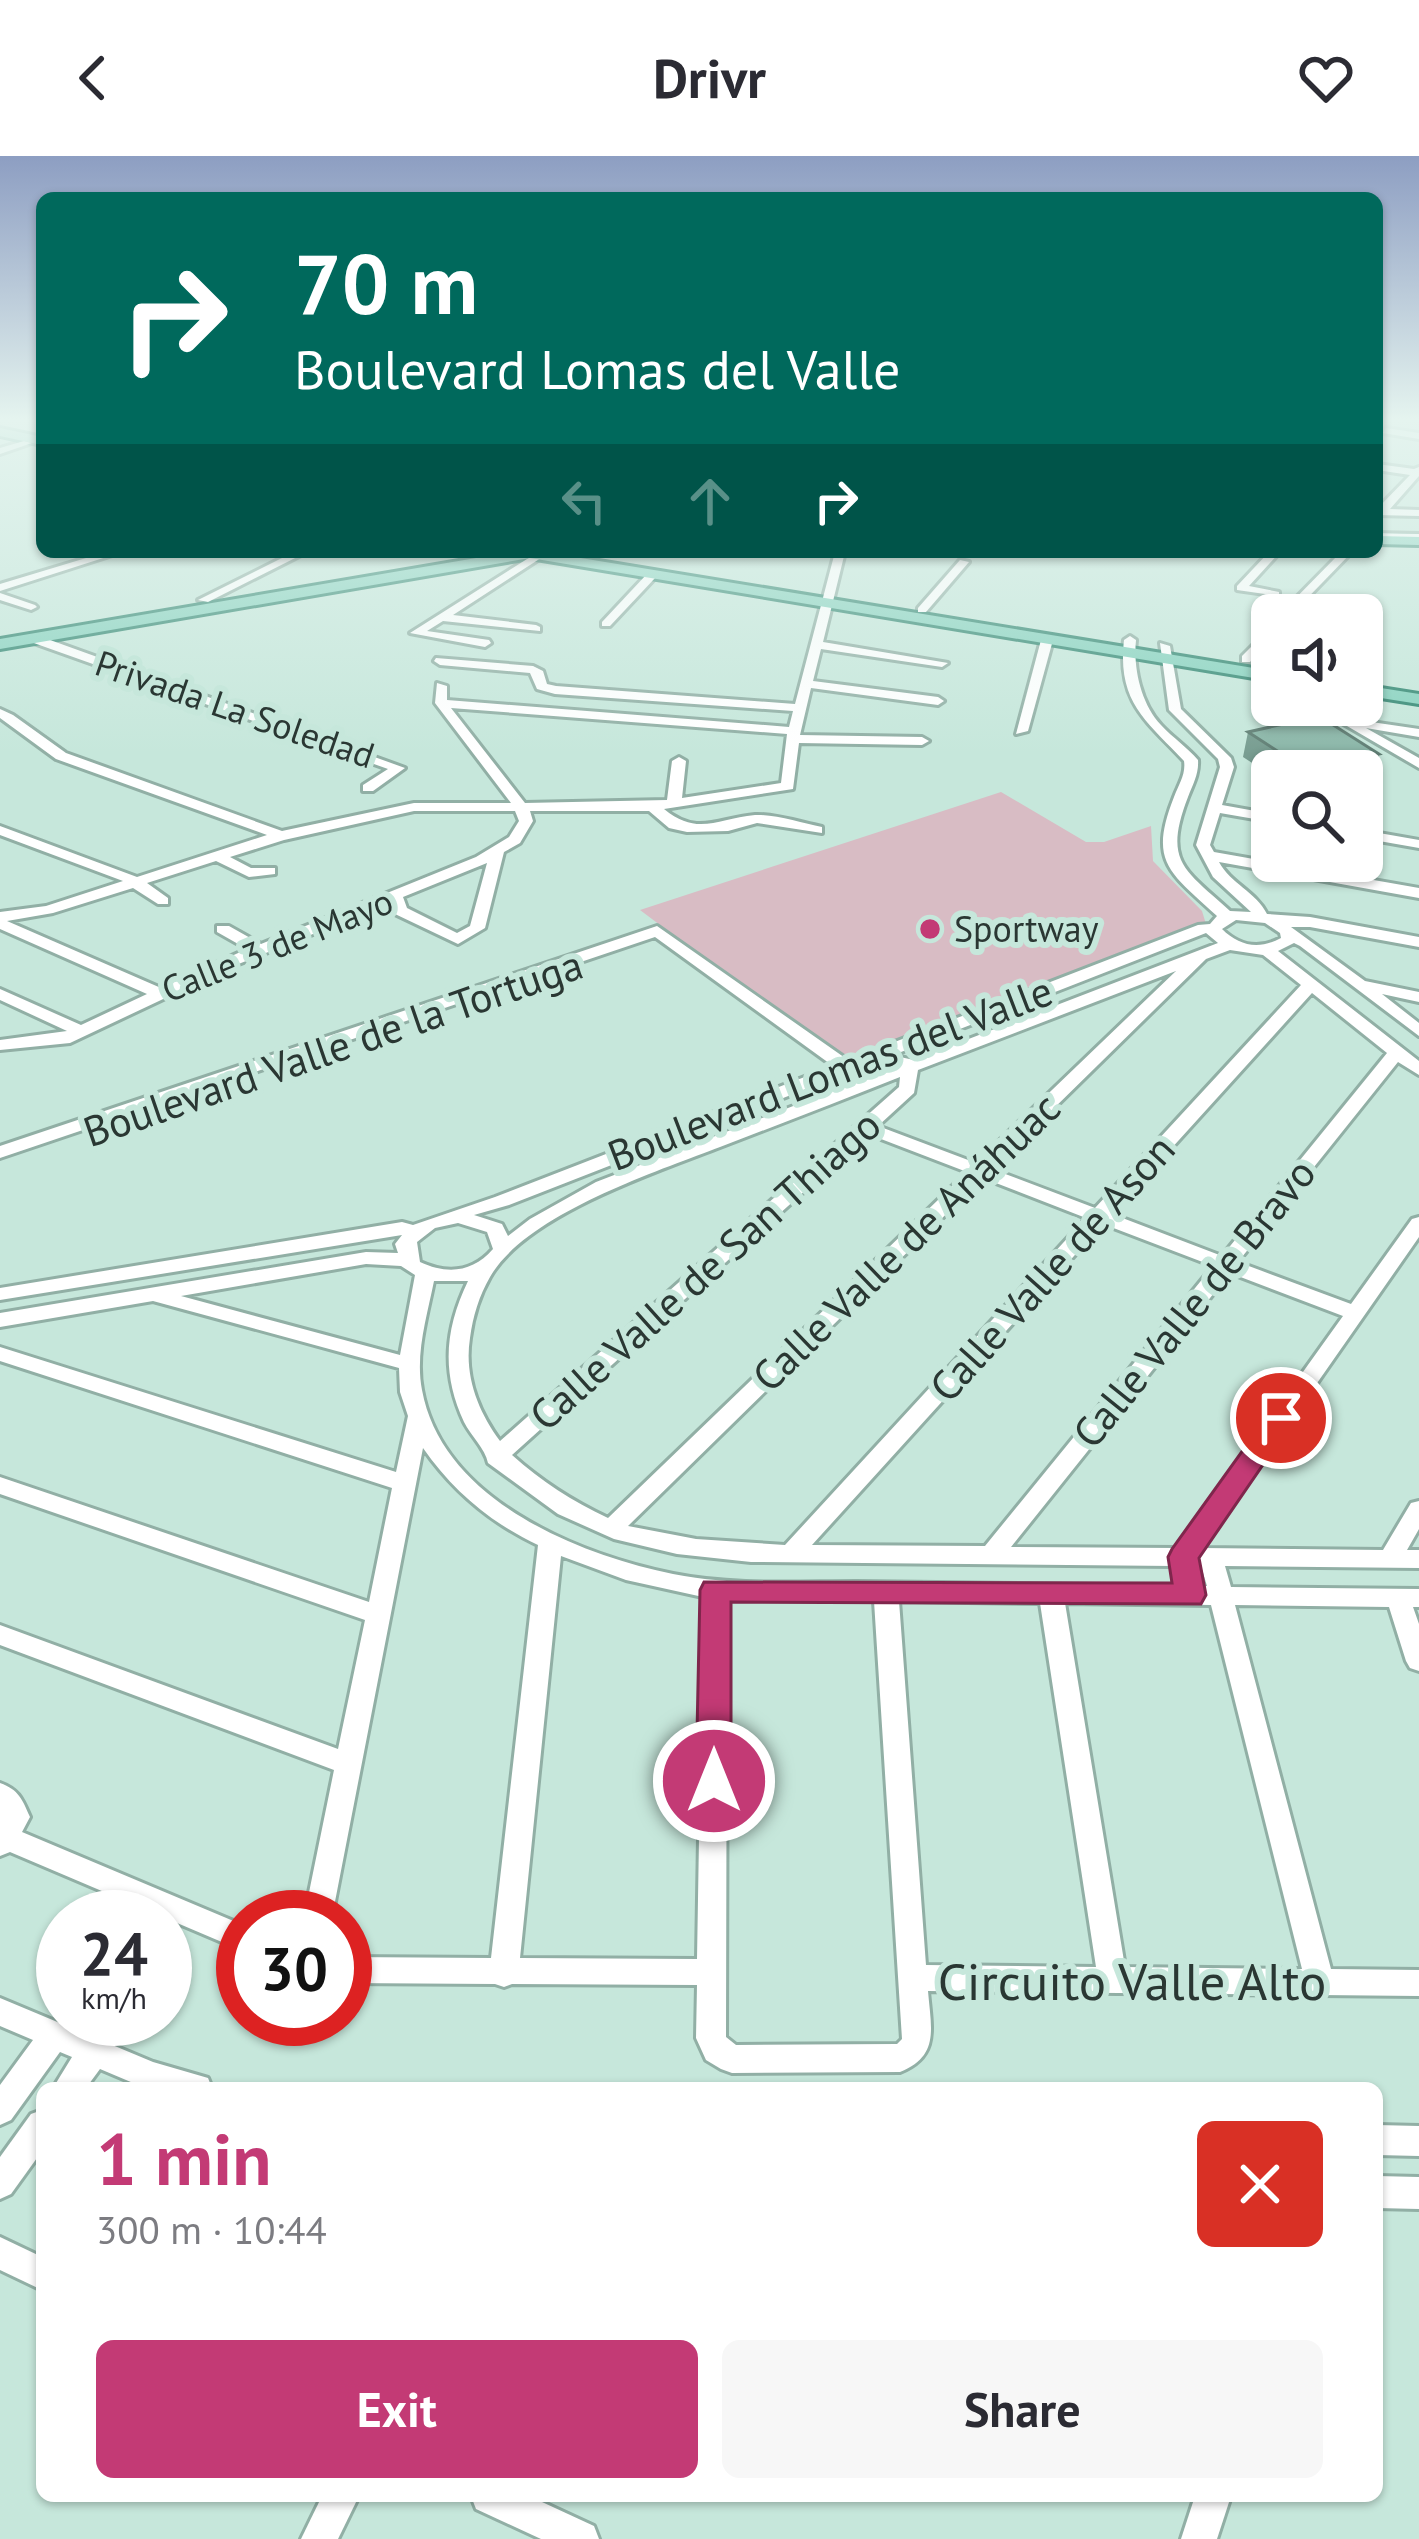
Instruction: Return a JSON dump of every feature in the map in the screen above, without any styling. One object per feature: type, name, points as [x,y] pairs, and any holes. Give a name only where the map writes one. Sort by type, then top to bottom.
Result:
[{"type":"main road","points":[[1383,542],[1419,542]]},
{"type":"main road","points":[[0,640],[448,558]]},
{"type":"main road","points":[[0,640],[35,638],[506,558]]},
{"type":"main road","points":[[559,558],[650,577],[922,610],[1251,669]]},
{"type":"main road","points":[[565,558],[1047,640],[1129,647]]},
{"type":"main road","points":[[1164,652],[1251,661]]},
{"type":"main road","points":[[1383,680],[1419,686]]},
{"type":"main road","points":[[1383,693],[1419,699]]},
{"type":"street","points":[[0,592],[99,558]]},
{"type":"street","points":[[204,600],[290,558]]},
{"type":"street","points":[[484,643],[415,634],[528,558]]},
{"type":"street","points":[[0,920],[138,884],[280,836],[414,806],[652,807],[788,786],[793,735],[838,558]]},
{"type":"street","points":[[1306,594],[1341,558]]},
{"type":"street","points":[[922,610],[964,562]]},
{"type":"street","points":[[1275,594],[1241,588],[1268,565],[1289,564]]},
{"type":"street","points":[[605,624],[650,577]]},
{"type":"street","points":[[0,592],[31,607]]},
{"type":"street","points":[[440,617],[536,629]]},
{"type":"street","name":"Privada La Soledad","points":[[35,638],[398,768],[368,788]]},
{"type":"street","points":[[1021,731],[1047,640]]},
{"type":"street","points":[[819,644],[942,664]]},
{"type":"street","points":[[1129,647],[1151,723],[1188,754],[1192,770],[1167,827],[1166,842],[1177,869],[1221,923],[1230,944],[1267,950],[1285,944],[1276,924]]},
{"type":"street","points":[[1164,652],[1175,710],[1224,758],[1225,776],[1204,831],[1206,855],[1276,924],[1419,1031]]},
{"type":"street","points":[[1246,658],[1251,653]]},
{"type":"street","points":[[440,661],[533,670],[541,686],[555,690],[800,708]]},
{"type":"street","points":[[808,684],[938,701]]},
{"type":"street","points":[[395,896],[400,911],[458,939],[477,928],[497,852],[515,839],[526,821],[521,806],[441,703],[441,686]]},
{"type":"street","points":[[1137,686],[1171,688]]},
{"type":"street","points":[[441,703],[793,735],[922,741]]},
{"type":"street","points":[[0,713],[55,753],[234,815],[280,836]]},
{"type":"street","points":[[1352,726],[1419,764]]},
{"type":"street","points":[[1380,726],[1419,733]]},
{"type":"street","points":[[674,803],[679,761]]},
{"type":"street","points":[[1192,770],[1225,776]]},
{"type":"street","points":[[1183,792],[1251,812]]},
{"type":"street","points":[[652,807],[674,825],[687,828],[728,827],[758,819],[818,830]]},
{"type":"street","points":[[1167,827],[1204,831]]},
{"type":"street","points":[[0,830],[138,884],[163,901]]},
{"type":"street","points":[[1383,838],[1419,844]]},
{"type":"street","name":"Calle 3 de Mayo","points":[[0,1045],[52,1042],[81,1031],[159,993],[497,852]]},
{"type":"street","points":[[1206,855],[1419,893]]},
{"type":"street","points":[[220,857],[249,873],[270,871]]},
{"type":"street","points":[[0,920],[159,993]]},
{"type":"street","name":"Boulevard Lomas del Valle","points":[[445,1218],[502,1201],[1221,923],[1310,922],[1419,943]]},
{"type":"street","points":[[223,928],[260,950]]},
{"type":"street","name":"Boulevard Valle de la Tortuga","points":[[0,1152],[650,932],[665,934]]},
{"type":"street","points":[[665,934],[846,1067]]},
{"type":"street","name":"Boulevard Valle de la Tortuga","points":[[0,1162],[665,934]]},
{"type":"street","name":"Boulevard Lomas del Valle","points":[[503,1249],[590,1192],[1230,944]]},
{"type":"street","points":[[1267,950],[1419,1070]]},
{"type":"street","name":"Calle Valle de Anáhuac","points":[[611,1529],[1201,955]]},
{"type":"street","name":"Calle Valle de Ason","points":[[792,1552],[1311,984]]},
{"type":"street","points":[[1359,985],[1419,997]]},
{"type":"street","points":[[0,994],[81,1031]]},
{"type":"street","name":"Calle Valle de San Thiago","points":[[496,1457],[908,1089],[902,1071],[907,1055],[934,1040],[942,1029]]},
{"type":"street","name":"Calle Valle de Bravo","points":[[991,1555],[1397,1052]]},
{"type":"street","points":[[874,1056],[902,1071]]},
{"type":"street","points":[[865,1127],[1354,1313]]},
{"type":"street","points":[[1419,1559],[709,1550],[611,1529],[508,1470],[477,1428],[454,1360],[470,1290],[503,1249],[495,1228],[482,1220],[445,1218],[414,1232],[405,1244],[416,1267],[410,1364],[418,1417],[433,1446],[483,1498],[550,1544],[672,1586],[715,1590],[1409,1598],[1419,1660]]},
{"type":"street","points":[[1320,1982],[1204,1596],[1197,1557],[1354,1313],[1419,1223]]},
{"type":"street","points":[[0,1294],[402,1228],[414,1232]]},
{"type":"street","points":[[0,1320],[366,1258],[463,1276],[483,1270]]},
{"type":"street","points":[[165,1266],[173,1294]]},
{"type":"street","points":[[136,1271],[139,1295]]},
{"type":"street","points":[[173,1294],[410,1364]]},
{"type":"street","points":[[0,1354],[403,1483]]},
{"type":"street","points":[[323,1890],[418,1417]]},
{"type":"street","points":[[0,1485],[377,1614]]},
{"type":"street","points":[[1390,1559],[1419,1509]]},
{"type":"street","points":[[504,1974],[550,1544]]},
{"type":"street","name":"Circuito Valle Alto","points":[[715,1590],[711,2038],[717,2050],[732,2060],[900,2058],[911,2052],[917,2039],[912,1978],[1419,1983]]},
{"type":"street","points":[[886,1592],[912,1978]]},
{"type":"street","points":[[1052,1594],[1113,1980]]},
{"type":"street","points":[[0,1635],[348,1764]]},
{"type":"street","points":[[0,1794],[14,1807],[14,1827],[4,1841],[216,1927]]},
{"type":"street","points":[[372,1971],[712,1972]]},
{"type":"street","points":[[0,2012],[36,2028]]},
{"type":"street","points":[[0,2110],[47,2046]]},
{"type":"street","points":[[79,2046],[180,2082]]},
{"type":"street","points":[[72,2082],[94,2052]]},
{"type":"street","points":[[0,2183],[36,2133]]},
{"type":"street","points":[[1383,2140],[1419,2141]]},
{"type":"street","points":[[1383,2192],[1419,2193]]},
{"type":"street","points":[[0,2253],[36,2271]]},
{"type":"street","points":[[319,2539],[338,2502]]},
{"type":"street","points":[[502,2502],[581,2539]]},
{"type":"street","points":[[1199,2539],[1211,2502]]},
{"type":"shaded area","name":"Sportway","points":[[1001,792],[1086,842],[1104,842],[1151,826],[1153,861],[1202,911],[1206,924],[844,1063],[640,910]]},
{"type":"building","points":[[1275,726],[1335,726],[1373,750],[1276,750],[1248,732]]},
{"type":"place","name":"Sportway","points":[[930,929]]},
{"type":"route","points":[[714,1781],[715,1590],[1190,1595],[1183,1557],[1281,1418]]}]
